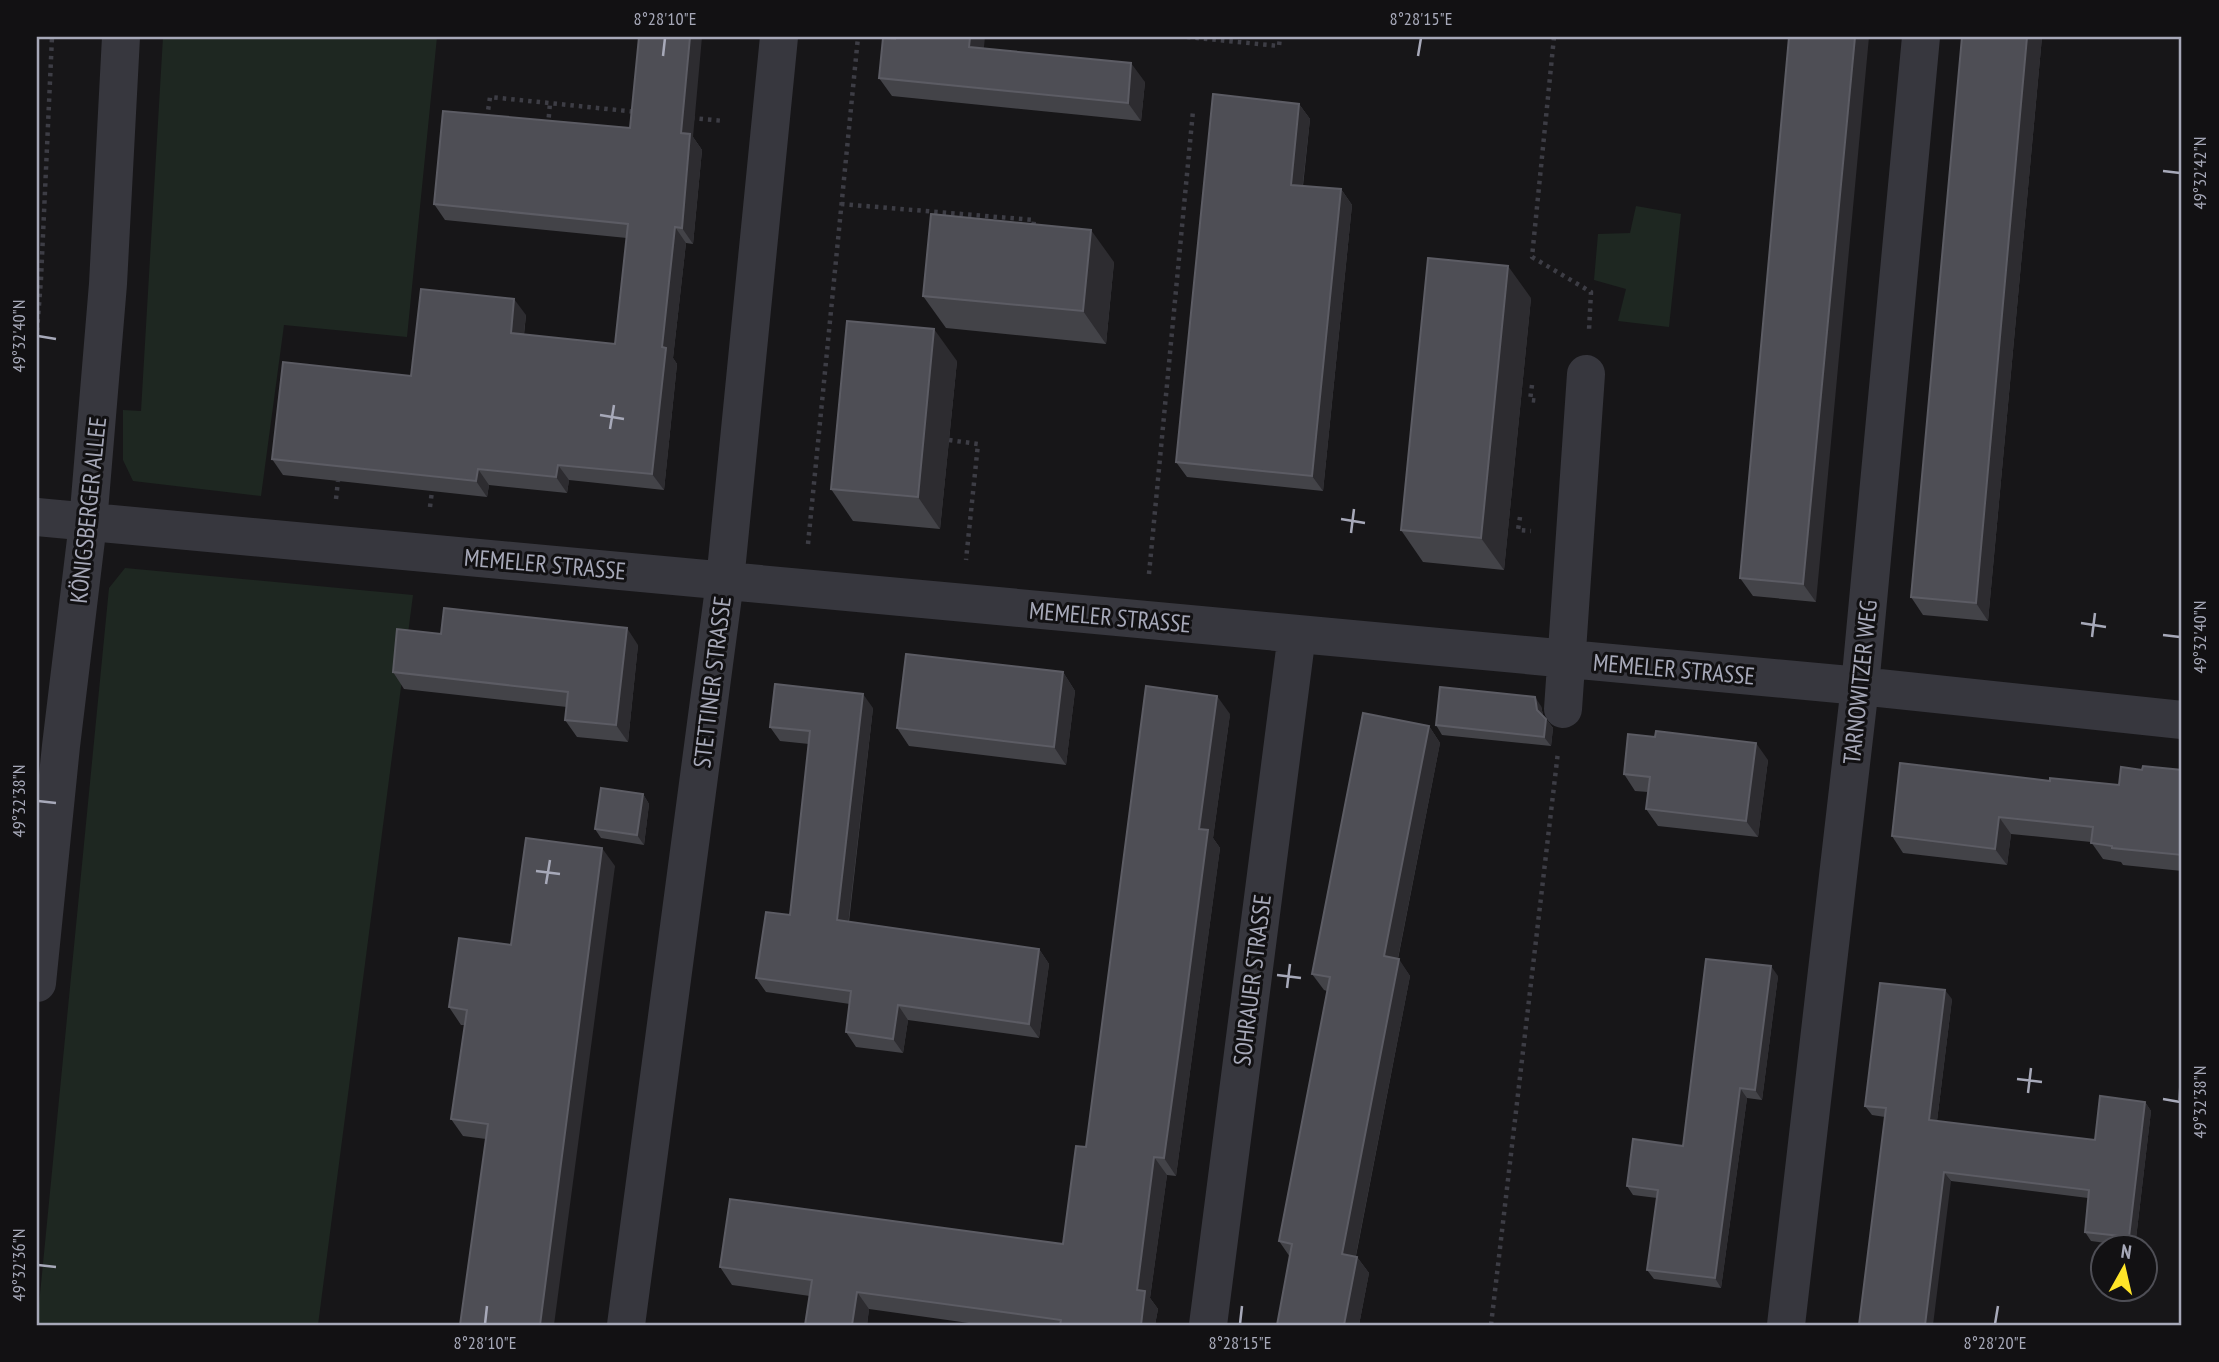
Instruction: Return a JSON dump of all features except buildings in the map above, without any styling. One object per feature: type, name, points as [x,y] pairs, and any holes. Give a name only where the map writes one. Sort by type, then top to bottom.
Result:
[{"type":"street","name":"KÖNIGSBERGER ALLEE","points":[[37,983],[62,733],[88,523],[108,284],[121,37]]},
{"type":"street","name":"STETTINER STRASSE","points":[[626,1325],[725,581],[779,37]]},
{"type":"street","name":"TARNOWITZER WEG","points":[[1786,1325],[1860,686],[1921,37]]},
{"type":"street","points":[[1563,709],[1577,536],[1586,374]]},
{"type":"street","name":"MEMELER STRASSE","points":[[37,517],[1860,686],[2182,720]]},
{"type":"street","name":"SOHRAUER STRASSE","points":[[1208,1325],[1297,634]]},
{"type":"path","points":[[37,331],[52,37]]},
{"type":"path","points":[[804,588],[858,37]]},
{"type":"path","points":[[1187,37],[1279,46],[1280,37]]},
{"type":"path","points":[[1554,37],[1532,257],[1591,292],[1586,374]]},
{"type":"path","points":[[486,130],[490,97],[640,112],[639,123]]},
{"type":"path","points":[[547,136],[550,103]]},
{"type":"path","points":[[1144,620],[1193,111]]},
{"type":"path","points":[[679,116],[771,126]]},
{"type":"path","points":[[841,204],[1034,220],[1033,231]]},
{"type":"path","points":[[1531,400],[1532,385]]},
{"type":"path","points":[[949,440],[978,444],[961,603]]},
{"type":"path","points":[[1518,530],[1520,517]]},
{"type":"path","points":[[1491,1325],[1563,709]]},
{"type":"shaded area","points":[[163,37],[437,37],[407,337],[284,325],[261,496],[133,481],[123,460],[123,410],[141,411]]},
{"type":"shaded area","points":[[1636,206],[1681,214],[1669,327],[1618,321],[1626,289],[1594,280],[1598,234],[1630,233]]},
{"type":"shaded area","points":[[125,568],[413,595],[318,1325],[37,1325],[109,588]]}]
